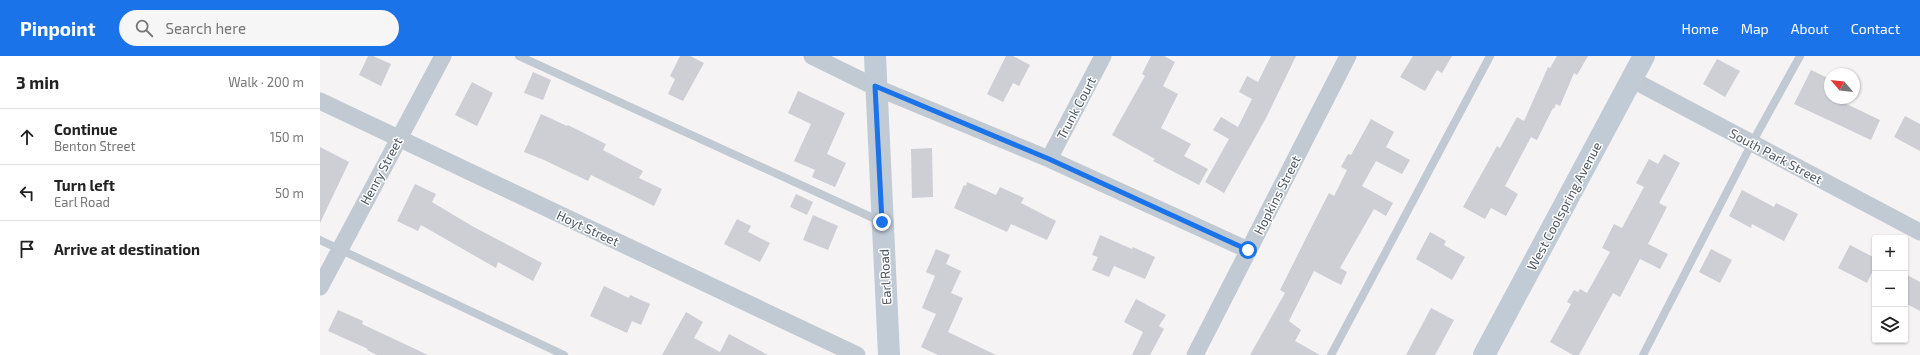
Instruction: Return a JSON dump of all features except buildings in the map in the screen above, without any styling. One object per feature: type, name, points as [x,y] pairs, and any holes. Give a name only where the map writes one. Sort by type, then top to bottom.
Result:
[{"type":"street","name":"Henry Street","points":[[320,286],[443,56]]},
{"type":"street","points":[[812,56],[875,86],[1049,159],[1248,250]]},
{"type":"street","name":"Earl Road","points":[[875,56],[875,86],[889,355]]},
{"type":"street","name":"Trunk Court","points":[[1049,159],[1103,56]]},
{"type":"street","name":"Hopkins Street","points":[[1195,355],[1348,56]]},
{"type":"street","name":"West Coolspring Avenue","points":[[1484,355],[1644,56]]},
{"type":"street","name":"South Park Street","points":[[1631,79],[1920,232]]},
{"type":"street","name":"Hoyt Street","points":[[320,101],[399,137],[857,355]]},
{"type":"lane","points":[[519,56],[882,222]]},
{"type":"lane","points":[[1331,355],[1490,56]]},
{"type":"lane","points":[[1643,355],[1752,143],[1800,56]]},
{"type":"lane","points":[[320,240],[564,355]]},
{"type":"route","points":[[882,222],[875,86],[1049,159],[1248,250]]}]
